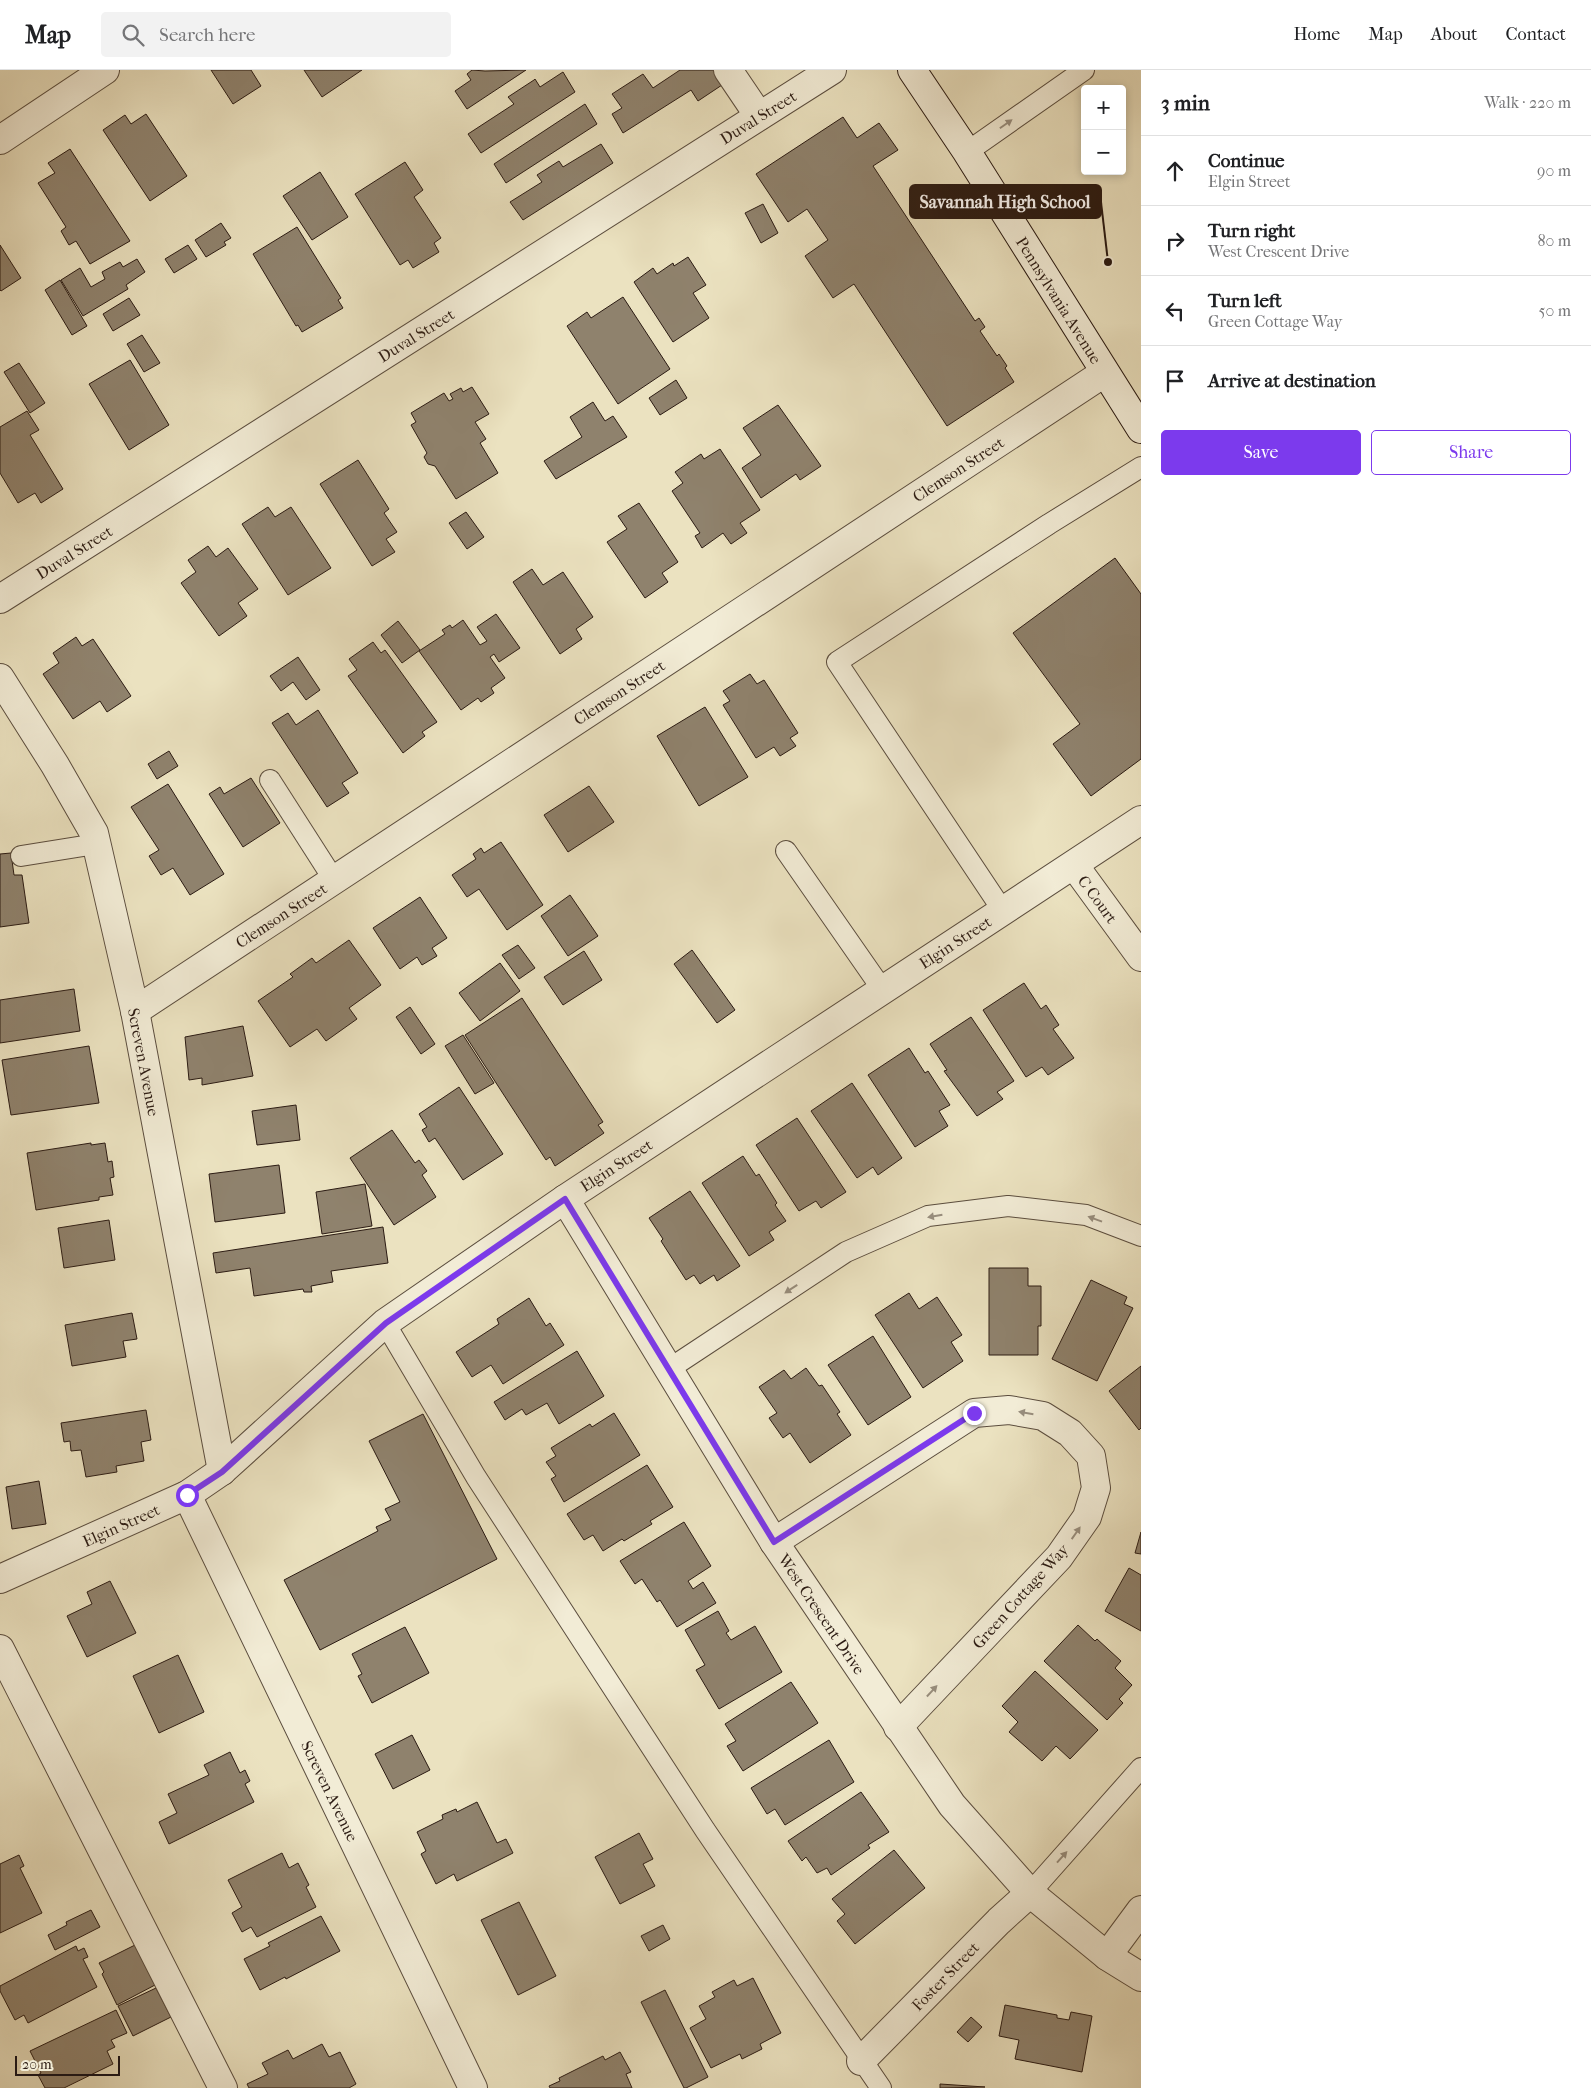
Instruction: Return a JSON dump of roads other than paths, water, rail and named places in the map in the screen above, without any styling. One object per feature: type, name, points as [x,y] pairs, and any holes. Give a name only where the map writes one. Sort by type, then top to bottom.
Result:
[{"type":"street","points":[[0,140],[105,70]]},
{"type":"street","points":[[728,70],[759,116]]},
{"type":"street","name":"Duval Street","points":[[0,600],[832,70]]},
{"type":"street","name":"Pennsylvania Avenue","points":[[912,70],[967,152],[1104,373],[1141,429]]},
{"type":"street","name":"Clemson Street","points":[[135,1011],[1104,373]]},
{"type":"street","name":"Screven Avenue","points":[[0,678],[55,765],[94,833],[135,1011],[222,1472]]},
{"type":"street","name":"Elgin Street","points":[[0,1579],[187,1495],[222,1472],[386,1323],[565,1199],[1141,820]]},
{"type":"street","name":"C Court","points":[[1074,865],[1141,958]]},
{"type":"street","name":"West Crescent Drive","points":[[565,1199],[774,1542],[952,1805],[1030,1893],[1107,1956],[1141,1977]]},
{"type":"street","name":"Green Cottage Way","points":[[774,1542],[974,1413],[1009,1410],[1043,1416],[1070,1434],[1091,1456],[1096,1488],[1087,1518],[1059,1557],[898,1727]]},
{"type":"street","name":"Screven Avenue","points":[[187,1495],[473,2088]]},
{"type":"street","points":[[0,1649],[224,2088]]},
{"type":"street","name":"Foster Street","points":[[861,2061],[999,1921],[1030,1893]]},
{"type":"street","points":[[1107,1956],[1141,1910]]},
{"type":"lane","points":[[967,152],[1084,70]]},
{"type":"lane","points":[[1003,912],[837,662],[1141,466]]},
{"type":"lane","points":[[270,780],[334,880]]},
{"type":"lane","points":[[21,856],[96,844]]},
{"type":"lane","points":[[786,851],[882,989]]},
{"type":"lane","points":[[669,1369],[846,1252],[928,1216],[1008,1206],[1086,1215],[1141,1236]]},
{"type":"lane","points":[[386,1323],[476,1477],[706,1830],[881,2088]]},
{"type":"lane","points":[[1030,1893],[1141,1768]]},
{"type":"place","name":"Savannah High School","points":[[1108,262]]}]
